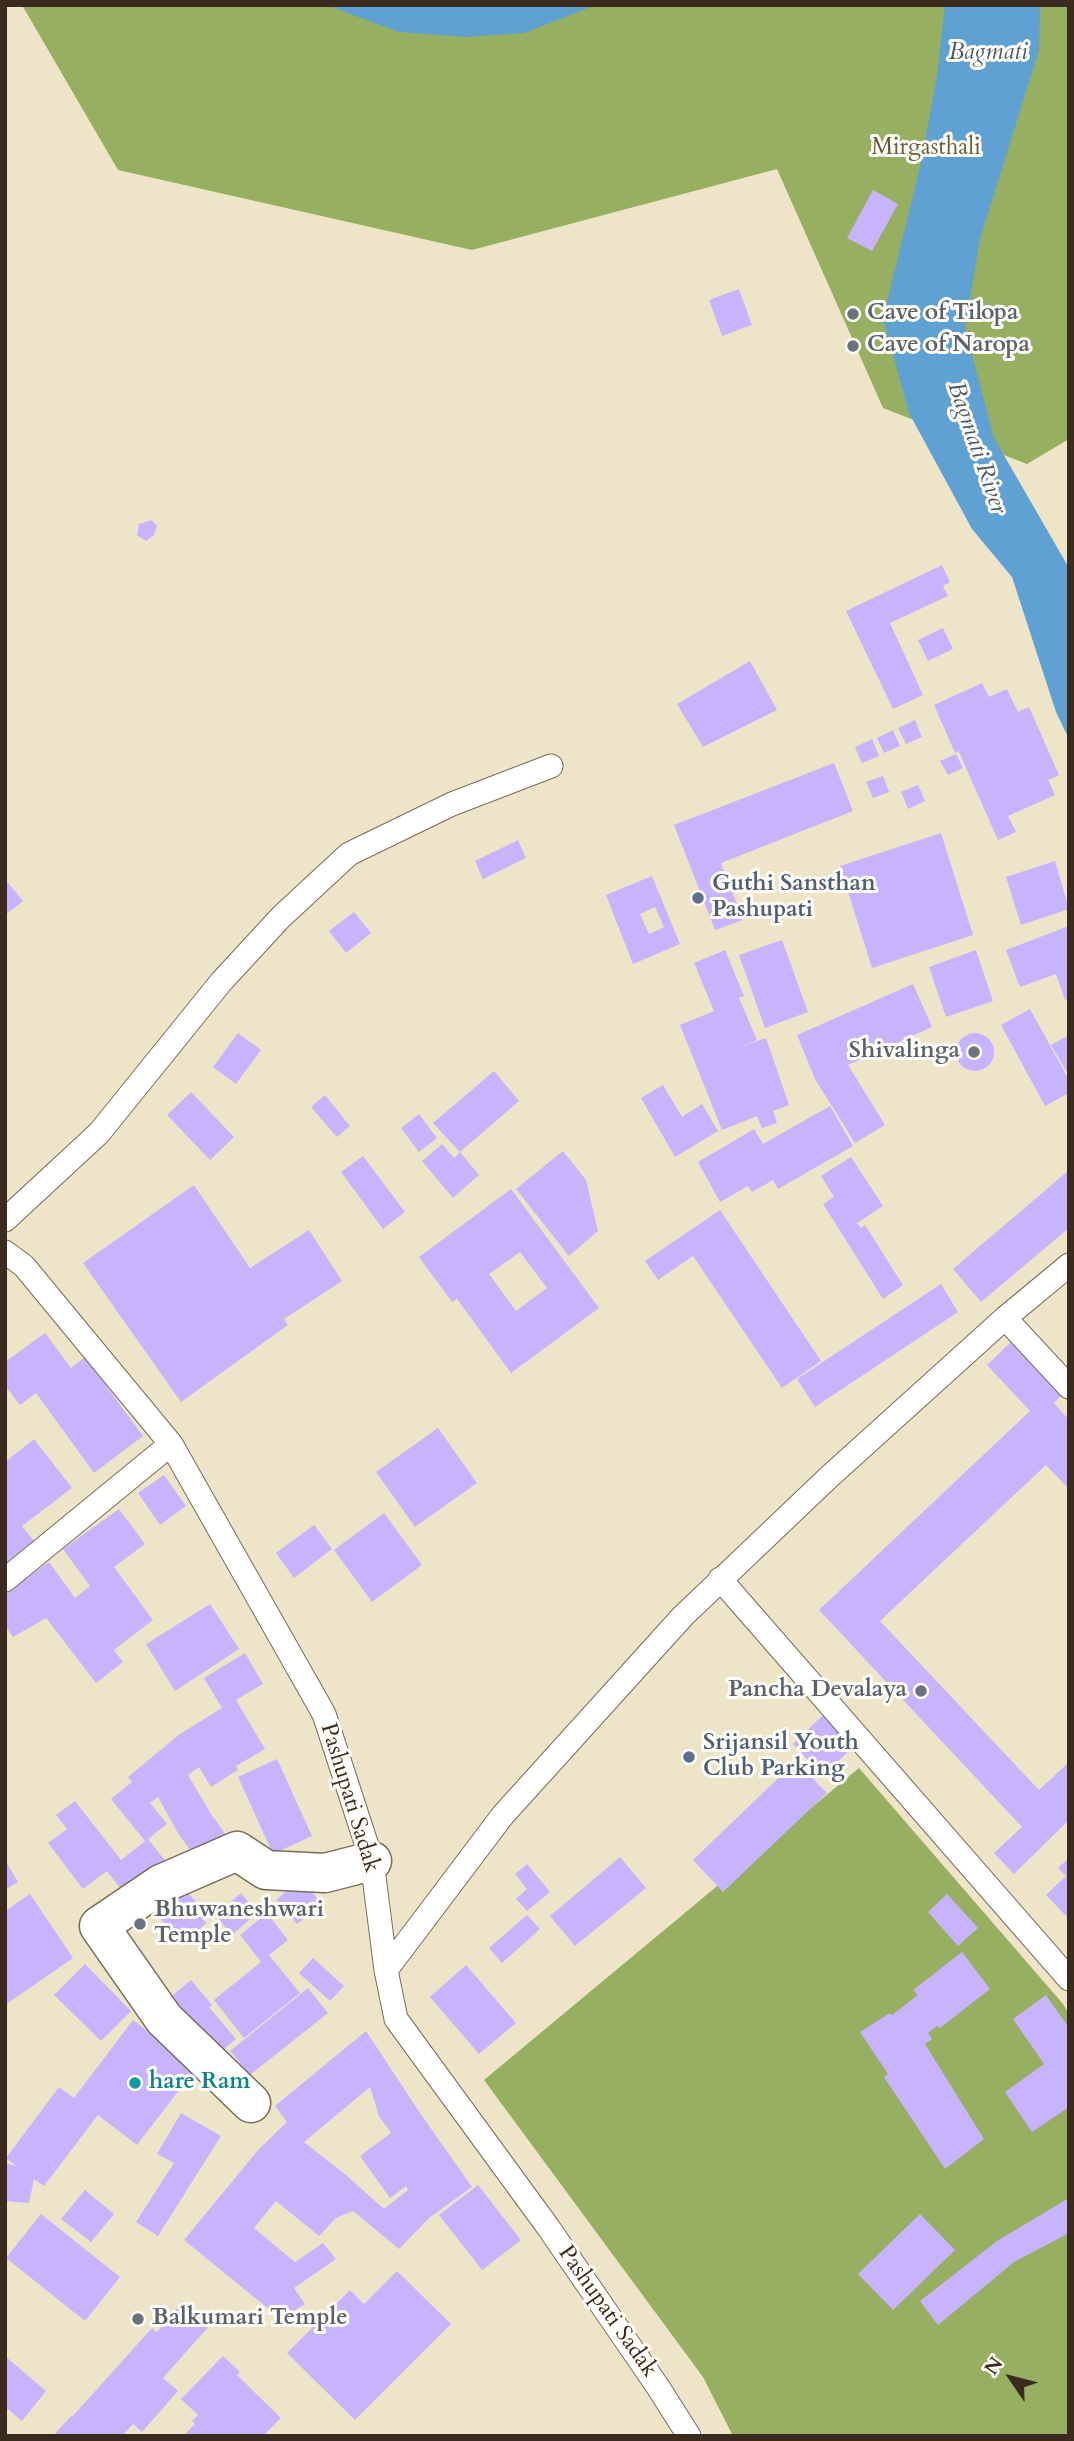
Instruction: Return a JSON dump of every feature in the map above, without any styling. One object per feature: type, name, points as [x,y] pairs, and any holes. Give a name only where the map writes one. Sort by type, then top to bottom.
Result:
[{"type":"street","points":[[251,2103],[164,2019],[99,1926],[161,1884],[237,1851],[266,1870],[325,1874],[372,1861]]},
{"type":"lane","points":[[5,1220],[99,1133],[221,982],[281,917],[349,854],[452,804],[551,766]]},
{"type":"lane","name":"Pashupati Sadak","points":[[5,1252],[24,1266],[171,1444],[324,1714],[372,1861],[386,1970],[396,2019],[548,2227],[689,2436]]},
{"type":"lane","points":[[386,1970],[503,1815],[720,1579],[1005,1318],[1069,1265]]},
{"type":"lane","points":[[1005,1318],[1069,1387]]},
{"type":"lane","points":[[5,1580],[171,1444]]},
{"type":"lane","points":[[720,1579],[1069,1979]]},
{"type":"green space","name":"Mirgasthali","points":[[22,5],[1069,5],[1069,439],[1027,464],[883,408],[777,169],[472,250],[118,170]]},
{"type":"green space","points":[[859,1768],[1069,2014],[1069,2436],[733,2436],[703,2377],[484,2080]]},
{"type":"water","points":[[326,5],[596,5],[524,33],[466,37],[399,32]]},
{"type":"water","name":"Bagmati","points":[[945,5],[1040,5],[1039,50],[980,239],[965,328],[994,438],[1069,568],[1069,739],[1056,712],[1012,577],[972,529],[909,413],[883,319],[922,158],[937,75]]},
{"type":"building","points":[[873,190],[898,204],[872,251],[847,238]]},
{"type":"building","points":[[739,289],[752,325],[722,336],[709,300]]},
{"type":"building","points":[[152,520],[157,526],[154,535],[146,541],[137,535],[139,524]]},
{"type":"building","points":[[942,565],[950,582],[943,586],[948,596],[890,623],[923,695],[893,709],[846,611]]},
{"type":"building","points":[[943,628],[953,649],[928,661],[918,640]]},
{"type":"building","points":[[750,661],[777,710],[703,747],[677,704]]},
{"type":"building","points":[[982,683],[989,697],[1007,689],[1018,712],[1029,707],[1059,775],[1048,780],[1055,795],[1008,816],[1016,832],[998,840],[959,752],[962,750],[955,753],[934,705]]},
{"type":"building","points":[[915,720],[922,737],[906,744],[898,728]]},
{"type":"building","points":[[893,730],[900,746],[884,753],[877,738]]},
{"type":"building","points":[[872,739],[879,756],[862,763],[855,747]]},
{"type":"building","points":[[956,754],[963,768],[948,775],[940,761]]},
{"type":"building","points":[[834,763],[853,811],[721,863],[743,920],[715,930],[674,825]]},
{"type":"building","points":[[883,776],[889,792],[873,798],[866,782]]},
{"type":"building","points":[[918,785],[925,801],[908,809],[901,792]]},
{"type":"building","points":[[941,833],[973,935],[872,968],[840,866]]},
{"type":"building","points":[[518,840],[526,858],[483,879],[475,861]]},
{"type":"building","points":[[1055,861],[1069,909],[1021,925],[1006,877]]},
{"type":"building","points":[[652,876],[680,944],[633,964],[606,895]],"holes":[[[655,907],[664,927],[649,934],[640,914]]]},
{"type":"building","points":[[5,879],[23,901],[5,915]]},
{"type":"building","points":[[354,912],[371,933],[346,953],[329,931]]},
{"type":"building","points":[[1069,926],[1069,999],[1065,1000],[1056,974],[1020,987],[1006,950]]},
{"type":"building","points":[[782,940],[808,1012],[765,1028],[739,955]]},
{"type":"building","points":[[725,950],[744,996],[739,998],[757,1040],[740,1047],[766,1038],[789,1105],[773,1111],[777,1123],[762,1128],[757,1116],[722,1130],[680,1025],[714,1011],[694,963]]},
{"type":"building","points":[[976,950],[993,1001],[946,1017],[929,967]]},
{"type":"building","points":[[913,984],[932,1027],[848,1065],[885,1125],[855,1143],[815,1079],[797,1035]]},
{"type":"building","points":[[1030,1009],[1069,1080],[1069,1093],[1045,1106],[1001,1025]]},
{"type":"building","points":[[238,1033],[261,1050],[236,1084],[213,1067]]},
{"type":"building","points":[[975,1033],[988,1039],[994,1052],[988,1065],[975,1071],[962,1065],[956,1052],[962,1039]]},
{"type":"building","points":[[1067,1036],[1069,1039],[1069,1076],[1051,1045]]},
{"type":"building","points":[[494,1071],[519,1101],[460,1152],[433,1123]]},
{"type":"building","points":[[663,1085],[682,1117],[702,1104],[718,1131],[675,1157],[641,1098]]},
{"type":"building","points":[[191,1092],[234,1137],[210,1160],[167,1115]]},
{"type":"building","points":[[325,1095],[350,1126],[337,1137],[311,1107]]},
{"type":"building","points":[[830,1106],[853,1146],[778,1189],[773,1180],[752,1192],[748,1186],[720,1202],[698,1162],[754,1129],[763,1144]]},
{"type":"building","points":[[419,1114],[437,1138],[419,1152],[401,1128]]},
{"type":"building","points":[[442,1144],[454,1158],[460,1152],[479,1175],[453,1198],[422,1161]]},
{"type":"building","points":[[563,1151],[586,1180],[598,1231],[569,1256],[516,1189]]},
{"type":"building","points":[[363,1156],[405,1212],[383,1229],[341,1172]]},
{"type":"building","points":[[851,1157],[883,1206],[857,1223],[861,1228],[865,1225],[903,1285],[883,1299],[823,1204],[834,1197],[821,1176]]},
{"type":"building","points":[[1069,1170],[1069,1228],[981,1302],[953,1269]]},
{"type":"building","points":[[194,1185],[250,1268],[309,1230],[342,1281],[284,1319],[288,1325],[181,1402],[83,1263]]},
{"type":"building","points":[[511,1189],[599,1308],[511,1373],[457,1299],[452,1302],[419,1257]],"holes":[[[520,1252],[547,1288],[516,1311],[489,1274]]]},
{"type":"building","points":[[720,1210],[821,1361],[782,1388],[693,1256],[658,1280],[645,1261]]},
{"type":"building","points":[[941,1284],[958,1312],[815,1407],[797,1379]]},
{"type":"building","points":[[45,1333],[71,1368],[85,1357],[143,1436],[94,1473],[36,1393],[20,1405],[5,1386],[5,1362]]},
{"type":"building","name":"Pancha Devalaya","points":[[1011,1342],[1061,1396],[1054,1403],[1069,1420],[1069,1489],[1046,1465],[880,1621],[1039,1790],[1069,1762],[1069,1820],[1014,1874],[994,1853],[1022,1827],[819,1610],[1030,1411],[987,1365]]},
{"type":"building","points":[[438,1428],[477,1483],[415,1527],[376,1472]]},
{"type":"building","points":[[34,1439],[72,1488],[22,1526],[34,1541],[5,1564],[5,1462]]},
{"type":"building","points":[[164,1475],[186,1506],[160,1525],[138,1493]]},
{"type":"building","points":[[119,1509],[145,1544],[114,1567],[153,1620],[114,1650],[123,1662],[96,1683],[46,1618],[13,1637],[5,1626],[5,1590],[49,1562],[75,1598],[90,1586],[63,1549]]},
{"type":"building","points":[[384,1513],[422,1565],[372,1602],[334,1550]]},
{"type":"building","points":[[314,1525],[332,1549],[294,1578],[276,1553]]},
{"type":"building","points":[[210,1604],[239,1649],[175,1691],[146,1644]]},
{"type":"building","points":[[245,1653],[263,1684],[236,1700],[265,1749],[236,1766],[238,1770],[211,1787],[199,1767],[188,1775],[232,1843],[199,1863],[158,1797],[150,1803],[167,1824],[148,1839],[170,1867],[129,1899],[107,1871],[83,1889],[48,1843],[67,1829],[56,1815],[75,1801],[121,1860],[145,1841],[111,1799],[132,1782],[128,1777],[180,1734],[222,1708],[204,1678]]},
{"type":"building","points":[[827,1711],[857,1743],[823,1776],[793,1744]]},
{"type":"building","points":[[277,1759],[312,1836],[273,1854],[238,1777]]},
{"type":"building","points":[[796,1761],[827,1793],[723,1892],[693,1860]]},
{"type":"building","points":[[620,1857],[646,1888],[575,1946],[550,1916]]},
{"type":"building","points":[[1069,1858],[1069,1919],[1046,1895],[1066,1876],[1058,1868]]},
{"type":"building","points":[[5,1860],[18,1882],[5,1890]]},
{"type":"building","points":[[527,1864],[550,1892],[527,1911],[516,1899],[527,1889],[515,1874]]},
{"type":"building","points":[[301,1879],[322,1904],[297,1924],[276,1900]]},
{"type":"building","points":[[182,1886],[205,1912],[200,1916],[206,1923],[184,1944],[154,1912]]},
{"type":"building","points":[[241,1893],[257,1913],[232,1935],[215,1915]]},
{"type":"building","points":[[30,1894],[73,1958],[5,2005],[5,1911]]},
{"type":"building","points":[[947,1894],[978,1928],[958,1946],[928,1912]]},
{"type":"building","points":[[267,1913],[288,1940],[269,1955],[300,1993],[244,2038],[214,2000],[261,1962],[240,1935]]},
{"type":"building","points":[[527,1915],[540,1929],[502,1963],[489,1948]]},
{"type":"building","points":[[962,1952],[990,1989],[940,2028],[937,2026],[928,2033],[932,2039],[925,2044],[984,2139],[945,2169],[884,2077],[888,2074],[860,2032],[890,2013],[892,2015],[918,1995],[913,1990]]},
{"type":"building","points":[[313,1958],[344,1986],[330,2001],[299,1973]]},
{"type":"building","points":[[85,1964],[131,2011],[101,2041],[54,1995]]},
{"type":"building","points":[[466,1965],[516,2023],[479,2054],[430,1997]]},
{"type":"building","points":[[191,1980],[236,2039],[212,2059],[166,2001]]},
{"type":"building","points":[[308,1988],[328,2013],[250,2075],[230,2051]]},
{"type":"building","points":[[1046,1995],[1069,2028],[1069,2107],[1032,2132],[1005,2092],[1044,2064],[1013,2019]]},
{"type":"building","points":[[133,2020],[196,2068],[137,2145],[98,2115],[44,2186],[34,2179],[29,2203],[5,2201],[5,2163],[16,2166],[6,2158],[59,2087],[74,2098]]},
{"type":"building","points":[[366,2031],[472,2187],[429,2218],[399,2249],[353,2211],[336,2218],[319,2236],[276,2201],[254,2228],[295,2262],[323,2243],[336,2259],[294,2288],[305,2304],[281,2319],[184,2240],[259,2149],[287,2122],[275,2106]],"holes":[[[370,2087],[379,2116],[391,2133],[360,2156],[390,2198],[406,2186],[408,2190],[384,2209],[304,2142]]]},
{"type":"building","points":[[181,2113],[221,2136],[158,2236],[136,2222],[174,2163],[157,2154]]},
{"type":"building","points":[[478,2185],[521,2240],[482,2270],[439,2215]]},
{"type":"building","points":[[85,2190],[114,2214],[91,2242],[61,2219]]},
{"type":"building","points":[[1069,2198],[1069,2233],[1014,2262],[938,2325],[920,2301],[997,2241]]},
{"type":"building","points":[[41,2214],[120,2277],[85,2321],[6,2258]]},
{"type":"building","points":[[920,2214],[955,2250],[893,2310],[858,2274]]},
{"type":"building","points":[[397,2271],[451,2324],[355,2420],[287,2353],[350,2290],[364,2304]]},
{"type":"building","points":[[182,2302],[210,2325],[163,2378],[178,2391],[142,2432],[133,2424],[122,2436],[53,2436],[152,2328],[157,2332]]},
{"type":"building","points":[[5,2356],[46,2391],[22,2421],[8,2409],[5,2413]]},
{"type":"building","points":[[223,2356],[240,2372],[237,2375],[281,2418],[263,2436],[183,2436],[195,2424],[192,2421],[198,2415],[181,2399]]},
{"type":"place","name":"Cave of Tilopa","points":[[853,314]]},
{"type":"place","name":"Cave of Naropa","points":[[853,346]]},
{"type":"place","name":"Guthi Sansthan Pashupati","points":[[698,898]]},
{"type":"place","name":"Shivalinga","points":[[974,1052]]},
{"type":"place","name":"Pancha Devalaya","points":[[921,1691]]},
{"type":"place","name":"Srijansil Youth Club Parking","points":[[689,1757]]},
{"type":"place","name":"Bhuwaneshwari Temple","points":[[140,1924]]},
{"type":"place","name":"hare Ram","points":[[135,2083]]},
{"type":"place","name":"Balkumari Temple","points":[[138,2319]]},
{"type":"water label","name":"Bagmati River","points":[[976,448]]}]
